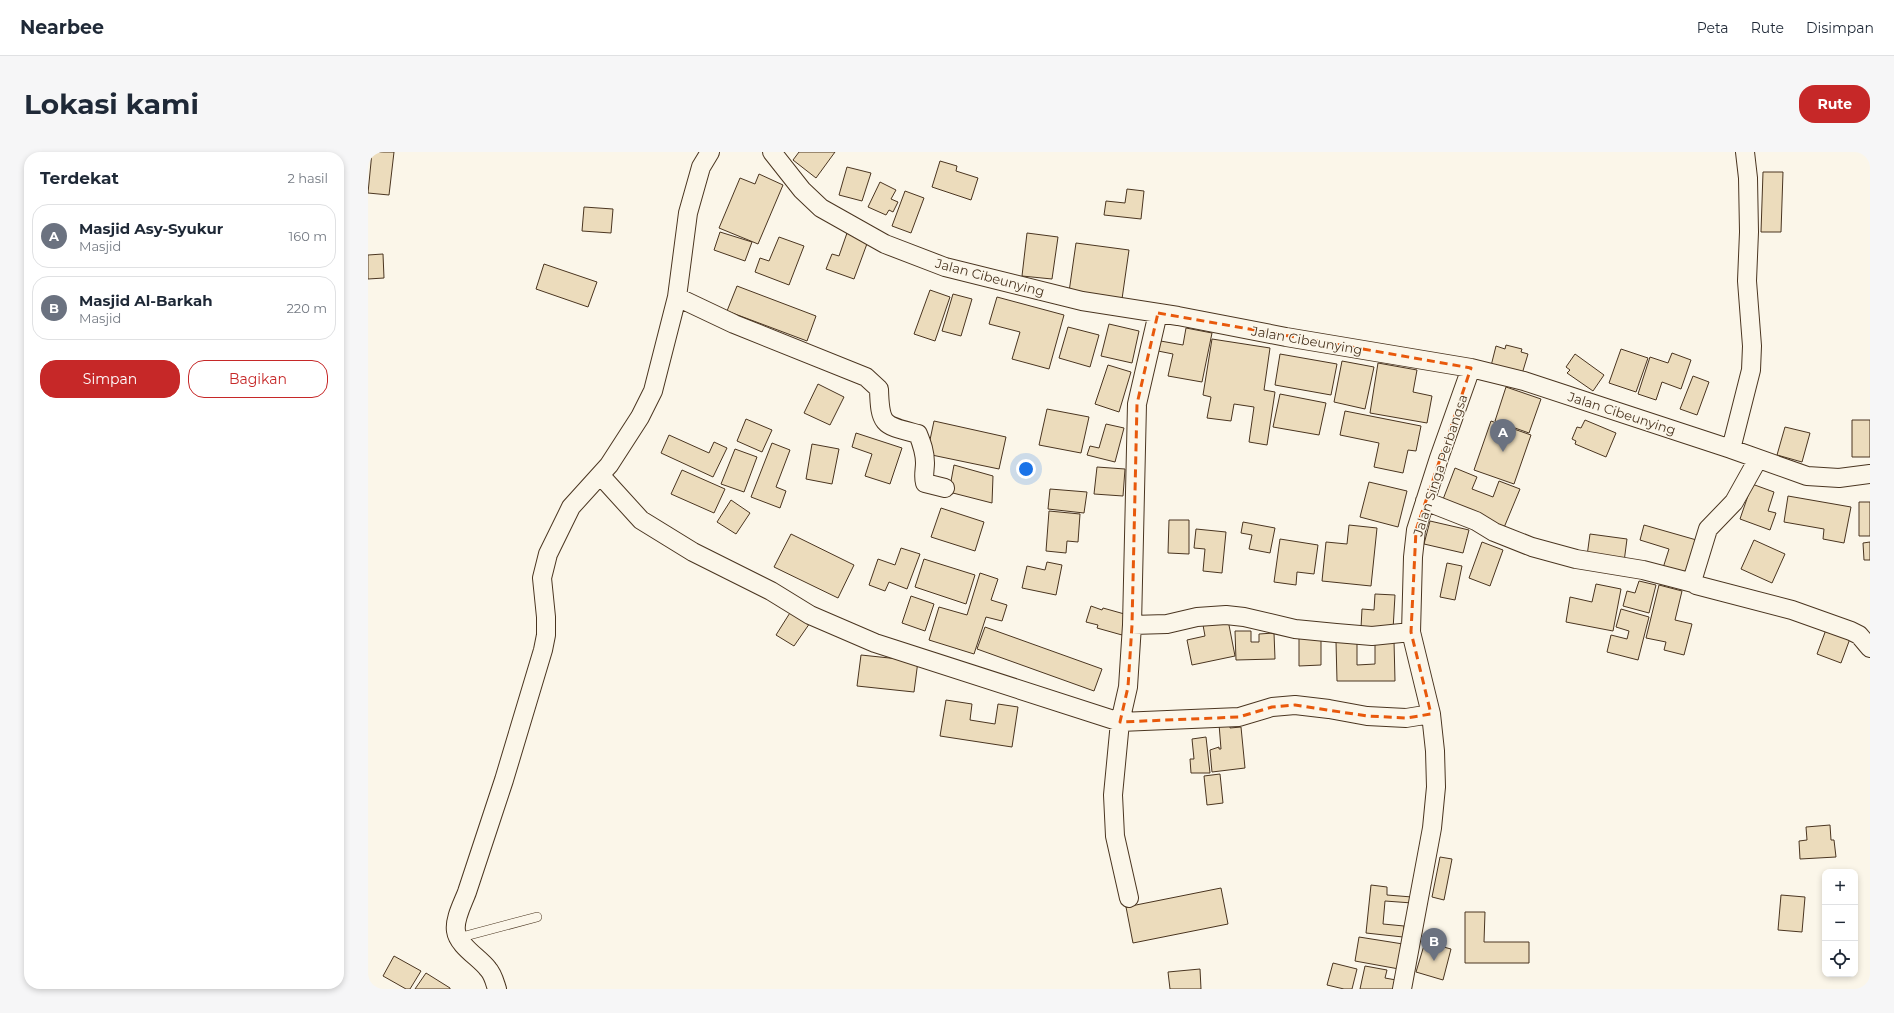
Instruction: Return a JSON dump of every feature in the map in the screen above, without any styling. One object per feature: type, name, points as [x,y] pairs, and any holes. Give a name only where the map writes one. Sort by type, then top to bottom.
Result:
[{"type":"street","points":[[497,989],[489,970],[458,938],[456,930],[461,906],[468,892],[504,780],[543,650],[546,635],[546,617],[542,578],[548,554],[571,507],[601,476],[640,417],[653,391],[677,298],[688,213],[701,167],[710,152]]},
{"type":"street","name":"Jalan Cibeunying","points":[[772,152],[802,190],[820,208],[885,244],[945,267],[1082,301],[1158,313],[1294,339],[1472,368],[1524,381],[1731,448],[1807,476],[1839,478],[1870,474]]},
{"type":"street","points":[[1731,448],[1751,370],[1752,346],[1747,281],[1749,232],[1748,178],[1745,152]]},
{"type":"street","points":[[677,298],[734,324],[866,378],[879,389],[880,410],[883,420],[889,426],[918,434],[924,447],[925,465],[923,478],[925,483],[945,488]]},
{"type":"street","points":[[1129,898],[1116,842],[1113,818],[1113,795],[1120,722],[1128,687],[1132,625],[1137,404],[1158,313]]},
{"type":"street","name":"Jalan Singa Perbangsa","points":[[1402,989],[1432,828],[1436,787],[1435,751],[1431,714],[1411,632],[1413,557],[1416,530],[1472,368]]},
{"type":"street","points":[[1693,582],[1708,529],[1734,502],[1758,459]]},
{"type":"street","points":[[601,476],[641,520],[693,552],[772,591],[810,614],[875,643],[1120,722],[1239,717],[1272,708],[1295,705],[1367,716],[1406,718],[1431,714]]},
{"type":"street","points":[[1425,501],[1476,521],[1494,532],[1532,548],[1576,559],[1643,570],[1693,582],[1696,586],[1792,610],[1851,631],[1859,635],[1870,648]]},
{"type":"street","points":[[1132,625],[1167,624],[1197,617],[1226,615],[1244,617],[1295,629],[1336,633],[1372,636],[1411,632]]},
{"type":"lane","points":[[458,938],[537,917]]},
{"type":"highlighted area","points":[[1158,313],[1471,368],[1416,530],[1411,632],[1431,714],[1406,718],[1367,716],[1295,705],[1272,707],[1239,717],[1120,722],[1128,687],[1132,625],[1137,404]]},
{"type":"building","points":[[372,152],[394,152],[389,195],[368,193]]},
{"type":"building","points":[[799,152],[835,152],[816,178],[793,160]]},
{"type":"building","points":[[940,161],[957,166],[956,171],[978,178],[971,200],[932,187]]},
{"type":"building","points":[[847,167],[871,173],[862,201],[839,195]]},
{"type":"building","points":[[1763,172],[1783,172],[1781,232],[1761,232]]},
{"type":"building","points":[[759,174],[783,185],[758,244],[719,228],[740,178],[755,184]]},
{"type":"building","points":[[880,182],[896,190],[891,199],[898,202],[893,212],[889,210],[886,215],[868,207]]},
{"type":"building","points":[[1127,189],[1144,191],[1141,219],[1104,215],[1106,201],[1125,203]]},
{"type":"building","points":[[905,191],[924,198],[911,233],[892,226]]},
{"type":"building","points":[[584,207],[613,209],[611,233],[582,231]]},
{"type":"building","points":[[720,232],[752,242],[745,261],[714,250]]},
{"type":"building","points":[[847,233],[868,241],[854,279],[826,269],[832,254],[839,256]]},
{"type":"building","points":[[1027,233],[1058,237],[1052,279],[1022,276]]},
{"type":"building","points":[[779,237],[804,246],[789,285],[755,272],[760,258],[769,261]]},
{"type":"building","points":[[1076,243],[1129,250],[1122,299],[1069,292]]},
{"type":"building","points":[[383,254],[384,278],[368,279],[368,255]]},
{"type":"building","points":[[544,264],[597,282],[588,307],[536,289]]},
{"type":"building","points":[[737,286],[816,316],[807,341],[727,311]]},
{"type":"building","points":[[930,290],[950,297],[935,341],[914,334]]},
{"type":"building","points":[[953,294],[972,299],[961,336],[942,331]]},
{"type":"building","points":[[997,297],[1064,315],[1049,369],[1012,359],[1020,332],[989,324]]},
{"type":"building","points":[[1109,324],[1139,331],[1132,363],[1101,356]]},
{"type":"building","points":[[1068,327],[1099,335],[1090,367],[1059,358]]},
{"type":"building","points":[[1186,328],[1212,333],[1202,382],[1168,376],[1173,354],[1153,350],[1155,340],[1183,345]]},
{"type":"building","points":[[1212,339],[1270,348],[1264,390],[1275,392],[1267,445],[1249,442],[1254,407],[1234,404],[1231,421],[1207,418],[1211,397],[1203,395]]},
{"type":"building","points":[[1506,345],[1522,349],[1521,352],[1528,354],[1522,374],[1491,366],[1496,346],[1505,349]]},
{"type":"building","points":[[1621,349],[1648,358],[1636,392],[1609,383]]},
{"type":"building","points":[[1672,353],[1691,360],[1681,389],[1662,382],[1656,400],[1638,394],[1650,357],[1668,363]]},
{"type":"building","points":[[1280,354],[1337,364],[1331,395],[1275,385]]},
{"type":"building","points":[[1575,354],[1604,375],[1593,391],[1567,373],[1570,370],[1566,367]]},
{"type":"building","points":[[1342,361],[1374,367],[1365,409],[1334,402]]},
{"type":"building","points":[[1378,363],[1417,370],[1413,392],[1432,396],[1427,423],[1370,413]]},
{"type":"building","points":[[1108,365],[1131,372],[1119,412],[1095,404]]},
{"type":"building","points":[[1693,376],[1709,382],[1697,415],[1680,409]]},
{"type":"building","points":[[818,384],[844,397],[830,425],[804,413]]},
{"type":"building","points":[[1506,387],[1541,399],[1529,433],[1495,421]]},
{"type":"building","points":[[1280,394],[1326,403],[1319,435],[1273,427]]},
{"type":"building","points":[[1047,409],[1089,417],[1081,453],[1039,445]]},
{"type":"building","points":[[1345,411],[1421,426],[1416,451],[1408,450],[1403,473],[1374,467],[1379,443],[1340,435]]},
{"type":"building","points":[[746,419],[772,430],[762,452],[737,441]]},
{"type":"building","points":[[1585,420],[1616,433],[1606,457],[1575,444],[1576,441],[1572,439],[1577,427],[1581,428]]},
{"type":"building","points":[[1852,420],[1870,420],[1870,457],[1852,457]]},
{"type":"building","points":[[934,421],[1006,437],[999,469],[927,454]]},
{"type":"building","points":[[1491,421],[1531,435],[1514,484],[1474,470]]},
{"type":"building","points":[[1106,424],[1124,428],[1115,462],[1087,455],[1090,446],[1099,448]]},
{"type":"building","points":[[1785,427],[1810,433],[1802,462],[1777,455]]},
{"type":"building","points":[[856,433],[902,448],[890,484],[865,476],[872,454],[852,447]]},
{"type":"building","points":[[669,435],[709,453],[714,442],[727,448],[713,477],[661,453]]},
{"type":"building","points":[[772,443],[790,450],[776,487],[786,491],[780,508],[751,497]]},
{"type":"building","points":[[812,444],[839,449],[832,484],[806,479]]},
{"type":"building","points":[[735,449],[757,457],[744,492],[721,484]]},
{"type":"building","points":[[954,465],[993,476],[992,503],[949,492]]},
{"type":"building","points":[[1097,467],[1125,469],[1123,496],[1094,494]]},
{"type":"building","points":[[1455,468],[1477,477],[1472,489],[1493,497],[1499,481],[1520,489],[1503,530],[1442,502]]},
{"type":"building","points":[[682,470],[725,489],[714,513],[671,494]]},
{"type":"building","points":[[1369,482],[1407,491],[1398,527],[1360,517]]},
{"type":"building","points":[[1752,484],[1774,492],[1768,511],[1776,513],[1770,530],[1740,519]]},
{"type":"building","points":[[1050,489],[1087,492],[1084,513],[1048,509]]},
{"type":"building","points":[[1788,496],[1851,507],[1844,543],[1823,539],[1824,529],[1784,522]]},
{"type":"building","points":[[731,500],[750,513],[736,534],[717,522]]},
{"type":"building","points":[[1859,502],[1870,502],[1870,536],[1859,536]]},
{"type":"building","points":[[941,508],[984,522],[975,551],[931,537]]},
{"type":"building","points":[[1049,511],[1080,514],[1078,542],[1067,541],[1066,553],[1046,551]]},
{"type":"building","points":[[1169,520],[1189,520],[1189,554],[1168,553]]},
{"type":"building","points":[[1430,521],[1469,530],[1463,553],[1424,544]]},
{"type":"building","points":[[1243,522],[1275,528],[1270,553],[1249,549],[1252,535],[1241,533]]},
{"type":"building","points":[[1349,525],[1377,528],[1371,586],[1322,581],[1326,542],[1347,544]]},
{"type":"building","points":[[1644,525],[1700,541],[1690,576],[1663,568],[1669,549],[1640,540]]},
{"type":"building","points":[[1196,529],[1226,532],[1222,573],[1203,571],[1205,549],[1194,548]]},
{"type":"building","points":[[791,534],[854,565],[838,598],[774,567]]},
{"type":"building","points":[[1590,534],[1627,539],[1624,562],[1587,556]]},
{"type":"building","points":[[1280,539],[1318,545],[1314,574],[1297,572],[1296,585],[1274,582]]},
{"type":"building","points":[[1754,540],[1785,554],[1772,583],[1741,569]]},
{"type":"building","points":[[1482,542],[1503,550],[1490,586],[1469,578]]},
{"type":"building","points":[[1870,542],[1870,560],[1864,560],[1863,543]]},
{"type":"building","points":[[901,548],[920,554],[907,589],[889,582],[885,591],[869,585],[878,559],[895,565]]},
{"type":"building","points":[[924,559],[975,575],[966,604],[915,587]]},
{"type":"building","points":[[1047,562],[1062,565],[1056,595],[1022,588],[1027,566],[1045,570]]},
{"type":"building","points":[[1447,563],[1462,566],[1455,600],[1440,597]]},
{"type":"building","points":[[980,573],[998,579],[991,600],[1007,605],[1002,621],[986,617],[974,654],[929,640],[939,607],[967,615]]},
{"type":"building","points":[[1639,581],[1656,585],[1649,613],[1623,606],[1627,591],[1635,593]]},
{"type":"building","points":[[1596,584],[1621,589],[1613,631],[1566,622],[1570,597],[1592,602]]},
{"type":"building","points":[[1659,585],[1682,591],[1675,620],[1692,624],[1684,655],[1664,650],[1666,642],[1646,638]]},
{"type":"building","points":[[1375,594],[1395,595],[1393,630],[1361,628],[1362,609],[1374,610]]},
{"type":"building","points":[[911,596],[934,604],[925,631],[902,623]]},
{"type":"building","points":[[1091,606],[1102,610],[1103,608],[1128,615],[1122,635],[1097,628],[1098,625],[1086,622]]},
{"type":"building","points":[[793,608],[812,620],[794,646],[776,635]]},
{"type":"building","points":[[1621,609],[1649,617],[1638,660],[1607,652],[1611,635],[1627,639],[1629,631],[1616,627]]},
{"type":"building","points":[[1228,620],[1235,656],[1192,665],[1187,640],[1205,636],[1203,625]]},
{"type":"building","points":[[985,627],[1102,669],[1094,691],[977,649]]},
{"type":"building","points":[[1827,627],[1851,636],[1841,663],[1817,654]]},
{"type":"building","points":[[1235,631],[1251,631],[1251,642],[1259,642],[1259,634],[1274,633],[1275,659],[1236,660]]},
{"type":"building","points":[[1299,638],[1321,638],[1321,665],[1299,666]]},
{"type":"building","points":[[1357,641],[1357,665],[1375,664],[1375,641],[1394,641],[1395,681],[1337,681],[1336,642]]},
{"type":"building","points":[[861,655],[918,661],[914,692],[857,686]]},
{"type":"building","points":[[946,700],[972,704],[970,720],[995,724],[998,704],[1018,707],[1012,747],[940,736]]},
{"type":"building","points":[[1230,723],[1230,728],[1241,727],[1245,768],[1212,772],[1210,750],[1219,747],[1219,749],[1221,749],[1219,724]]},
{"type":"building","points":[[1206,737],[1210,773],[1191,773],[1190,759],[1194,759],[1192,739]]},
{"type":"building","points":[[1220,774],[1223,803],[1207,805],[1204,776]]},
{"type":"building","points":[[1830,825],[1831,840],[1834,840],[1836,857],[1800,859],[1799,841],[1807,840],[1806,827]]},
{"type":"building","points":[[1440,857],[1452,859],[1444,900],[1432,897]]},
{"type":"building","points":[[1371,885],[1387,887],[1387,895],[1412,897],[1412,903],[1385,901],[1383,924],[1404,926],[1403,937],[1366,933]]},
{"type":"building","points":[[1221,888],[1228,924],[1133,943],[1126,907]]},
{"type":"building","points":[[1781,895],[1805,897],[1802,932],[1778,930]]},
{"type":"building","points":[[1465,912],[1485,912],[1484,942],[1529,942],[1529,963],[1465,963]]},
{"type":"building","points":[[1359,937],[1403,944],[1399,969],[1355,961]]},
{"type":"building","points":[[1425,942],[1451,949],[1443,980],[1416,972]]},
{"type":"building","points":[[394,956],[421,971],[410,989],[406,989],[383,976]]},
{"type":"building","points":[[1333,963],[1357,969],[1352,989],[1344,989],[1327,985]]},
{"type":"building","points":[[1365,966],[1387,970],[1385,978],[1396,980],[1394,989],[1360,989]]},
{"type":"building","points":[[1200,969],[1201,989],[1170,989],[1168,972]]},
{"type":"building","points":[[426,973],[450,988],[450,989],[415,989]]},
{"type":"place","name":"Masjid Asy-Syukur","points":[[1503,452]]},
{"type":"place","name":"Masjid Al-Barkah","points":[[1434,961]]}]
